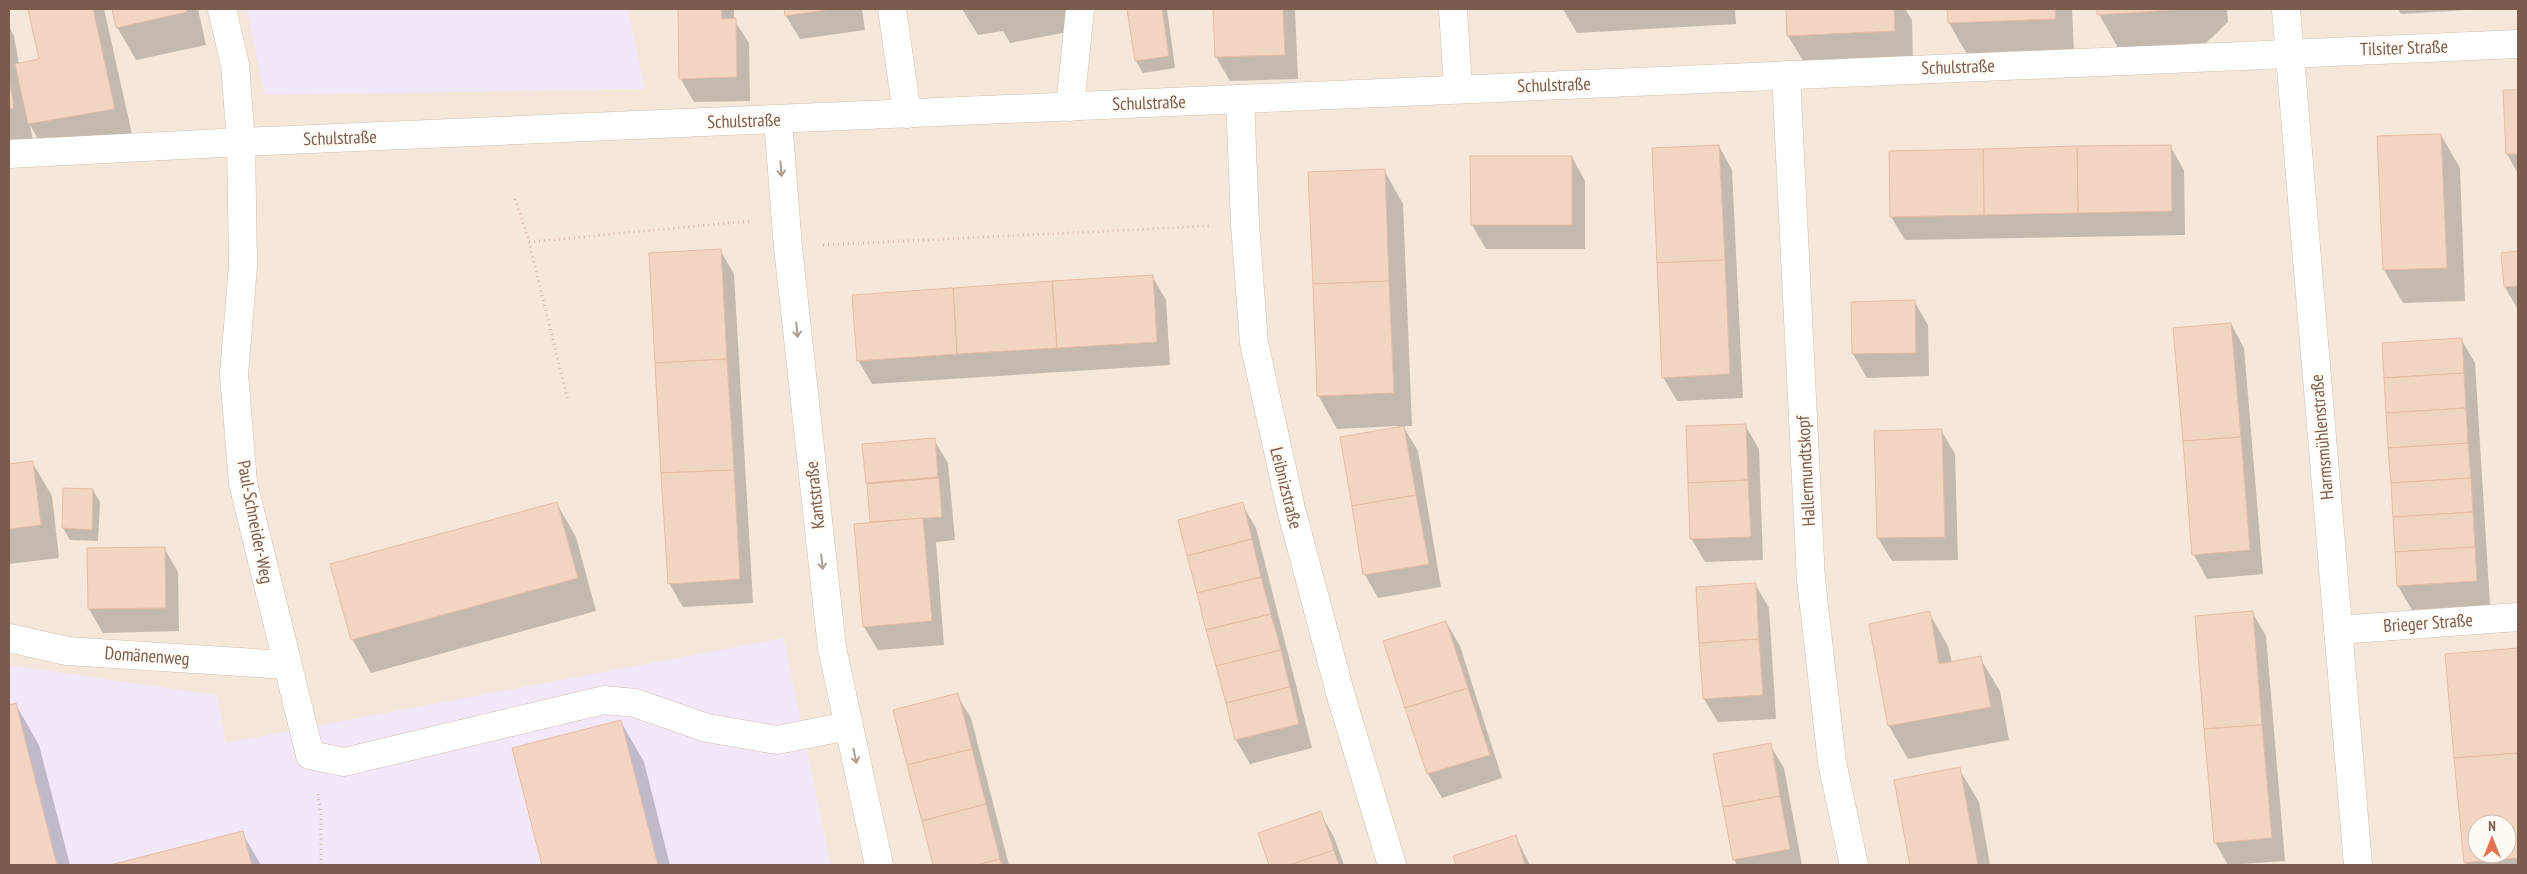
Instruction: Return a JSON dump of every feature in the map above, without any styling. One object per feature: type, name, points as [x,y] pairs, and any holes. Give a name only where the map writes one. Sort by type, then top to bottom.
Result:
[{"type":"street","name":"Paul-Schneider-Weg","points":[[222,9],[235,64],[241,142],[244,266],[234,374],[243,483],[286,665],[310,754]]},
{"type":"street","points":[[892,9],[907,114]]},
{"type":"street","points":[[1070,106],[1080,9]]},
{"type":"street","points":[[1452,9],[1458,89]]},
{"type":"street","name":"Harmsmühlenstraße","points":[[2286,9],[2358,865]]},
{"type":"street","name":"Tilsiter Straße","points":[[2290,53],[2518,44]]},
{"type":"street","name":"Schulstraße","points":[[9,154],[241,142],[2290,53]]},
{"type":"street","name":"Hallermundtskopf","points":[[1786,74],[1811,580],[1832,762],[1854,865]]},
{"type":"street","name":"Leibnizstraße","points":[[1240,99],[1245,224],[1254,343],[1271,424],[1341,696],[1392,865]]},
{"type":"street","name":"Kantstraße","points":[[778,120],[785,218],[832,648],[879,865]]},
{"type":"street","name":"Brieger Straße","points":[[2338,630],[2518,617]]},
{"type":"street","name":"Domänenweg","points":[[9,638],[67,651],[286,665]]},
{"type":"street","points":[[310,754],[344,762],[604,700],[635,703],[707,728],[777,740],[848,726]]},
{"type":"path","points":[[515,199],[529,242],[568,401]]},
{"type":"path","points":[[529,242],[785,218]]},
{"type":"path","points":[[788,247],[1245,224]]},
{"type":"path","points":[[310,754],[321,815],[321,865]]},
{"type":"shaded area","points":[[9,9],[2518,9],[2518,865],[9,865]]},
{"type":"shaded area","points":[[247,9],[628,9],[645,89],[265,95]]},
{"type":"shaded area","points":[[784,638],[831,865],[9,865],[9,665],[217,695],[226,743]]},
{"type":"building","points":[[28,9],[93,9],[115,109],[28,124],[15,64],[39,59]]},
{"type":"building","points":[[112,9],[187,9],[187,12],[116,28]]},
{"type":"building","points":[[678,9],[721,9],[722,19],[736,18],[737,77],[679,79]]},
{"type":"building","points":[[784,9],[834,9],[785,16]]},
{"type":"building","points":[[1127,9],[1162,9],[1169,56],[1135,61]]},
{"type":"building","points":[[1213,9],[1283,9],[1285,55],[1215,57]]},
{"type":"building","points":[[1786,9],[1894,9],[1895,31],[1787,36]]},
{"type":"building","points":[[1947,9],[2055,9],[2056,19],[1948,23]]},
{"type":"building","points":[[2097,9],[2188,9],[2097,15]]},
{"type":"building","points":[[9,76],[14,108],[9,109]]},
{"type":"building","points":[[2503,90],[2518,90],[2518,154],[2506,154]]},
{"type":"building","points":[[2441,134],[2447,268],[2383,270],[2377,136]]},
{"type":"building","points":[[1719,145],[1725,260],[1657,263],[1652,148]]},
{"type":"building","points":[[2171,145],[2172,211],[2078,213],[2077,146]]},
{"type":"building","points":[[2077,146],[2078,213],[1984,215],[1983,149]]},
{"type":"building","points":[[1983,149],[1984,215],[1890,217],[1889,151]]},
{"type":"building","points":[[1470,156],[1572,156],[1572,225],[1471,225]]},
{"type":"building","points":[[1385,169],[1389,281],[1313,284],[1308,172]]},
{"type":"building","points":[[721,249],[727,359],[655,363],[649,253]]},
{"type":"building","points":[[2518,251],[2518,286],[2504,287],[2501,253]]},
{"type":"building","points":[[1725,260],[1730,374],[1662,378],[1657,263]]},
{"type":"building","points":[[1153,275],[1157,342],[1057,348],[1052,281]]},
{"type":"building","points":[[1052,281],[1057,348],[957,354],[953,288]]},
{"type":"building","points":[[1389,281],[1394,393],[1317,396],[1313,284]]},
{"type":"building","points":[[953,288],[957,354],[857,361],[852,295]]},
{"type":"building","points":[[1915,300],[1916,353],[1852,354],[1851,302]]},
{"type":"building","points":[[2231,323],[2241,437],[2183,441],[2173,328]]},
{"type":"building","points":[[2462,338],[2464,373],[2384,378],[2382,343]]},
{"type":"building","points":[[727,359],[734,470],[661,473],[655,363]]},
{"type":"building","points":[[2464,373],[2466,408],[2386,413],[2384,378]]},
{"type":"building","points":[[2466,408],[2468,443],[2388,448],[2386,413]]},
{"type":"building","points":[[1746,424],[1748,480],[1688,483],[1686,426]]},
{"type":"building","points":[[1404,426],[1416,495],[1352,506],[1340,437]]},
{"type":"building","points":[[1942,429],[1945,537],[1877,538],[1874,431]]},
{"type":"building","points":[[2241,437],[2250,550],[2192,555],[2183,441]]},
{"type":"building","points":[[935,438],[938,477],[866,483],[862,444]]},
{"type":"building","points":[[2468,443],[2471,478],[2391,483],[2388,448]]},
{"type":"building","points":[[33,461],[41,525],[9,529],[9,464]]},
{"type":"building","points":[[734,470],[740,579],[668,584],[661,473]]},
{"type":"building","points":[[939,478],[942,517],[870,522],[867,484]]},
{"type":"building","points":[[2471,478],[2473,512],[2393,517],[2391,483]]},
{"type":"building","points":[[1748,480],[1751,537],[1690,539],[1688,483]]},
{"type":"building","points":[[63,488],[93,489],[92,530],[62,528]]},
{"type":"building","points":[[1416,495],[1429,564],[1363,575],[1352,506]]},
{"type":"building","points":[[557,502],[578,578],[351,640],[330,564]]},
{"type":"building","points":[[1243,502],[1252,539],[1187,556],[1178,520]]},
{"type":"building","points":[[2473,512],[2475,547],[2395,552],[2393,517]]},
{"type":"building","points":[[923,518],[932,621],[863,627],[854,524]]},
{"type":"building","points":[[1252,539],[1261,577],[1197,593],[1187,556]]},
{"type":"building","points":[[165,547],[166,608],[88,609],[87,548]]},
{"type":"building","points":[[2475,547],[2477,581],[2397,586],[2395,552]]},
{"type":"building","points":[[1261,577],[1271,614],[1206,630],[1197,593]]},
{"type":"building","points":[[1756,583],[1759,639],[1699,643],[1696,587]]},
{"type":"building","points":[[1930,611],[1939,664],[1981,656],[1991,707],[1888,726],[1869,624]]},
{"type":"building","points":[[2253,611],[2262,725],[2204,729],[2195,616]]},
{"type":"building","points":[[1271,614],[1281,650],[1216,666],[1206,630]]},
{"type":"building","points":[[1446,621],[1468,688],[1405,708],[1383,641]]},
{"type":"building","points":[[1759,639],[1763,695],[1703,699],[1699,643]]},
{"type":"building","points":[[2518,648],[2518,753],[2454,758],[2445,654]]},
{"type":"building","points":[[1281,650],[1290,687],[1226,703],[1216,666]]},
{"type":"building","points":[[1290,687],[1299,724],[1235,740],[1226,703]]},
{"type":"building","points":[[1468,688],[1490,755],[1427,774],[1405,708]]},
{"type":"building","points":[[958,693],[972,749],[907,765],[893,710]]},
{"type":"building","points":[[16,703],[57,865],[9,865],[9,705]]},
{"type":"building","points":[[621,720],[658,865],[542,865],[512,748]]},
{"type":"building","points":[[2262,725],[2272,838],[2214,843],[2204,729]]},
{"type":"building","points":[[1771,743],[1780,796],[1723,807],[1713,754]]},
{"type":"building","points":[[972,749],[986,804],[922,821],[907,765]]},
{"type":"building","points":[[2518,753],[2518,858],[2517,814],[2467,814],[2467,863],[2464,863],[2454,758]]},
{"type":"building","points":[[1960,767],[1978,865],[1910,865],[1894,780]]},
{"type":"building","points":[[1780,796],[1790,849],[1733,860],[1723,807]]},
{"type":"building","points":[[986,804],[1000,859],[977,865],[933,865],[922,821]]},
{"type":"building","points":[[1321,811],[1334,850],[1289,865],[1269,865],[1258,833]]},
{"type":"building","points":[[243,831],[252,865],[110,865]]},
{"type":"building","points":[[1516,835],[1525,865],[1456,865],[1453,856]]},
{"type":"building","points":[[1334,850],[1339,865],[1289,865]]},
{"type":"building","points":[[1000,859],[1002,865],[977,865]]}]
